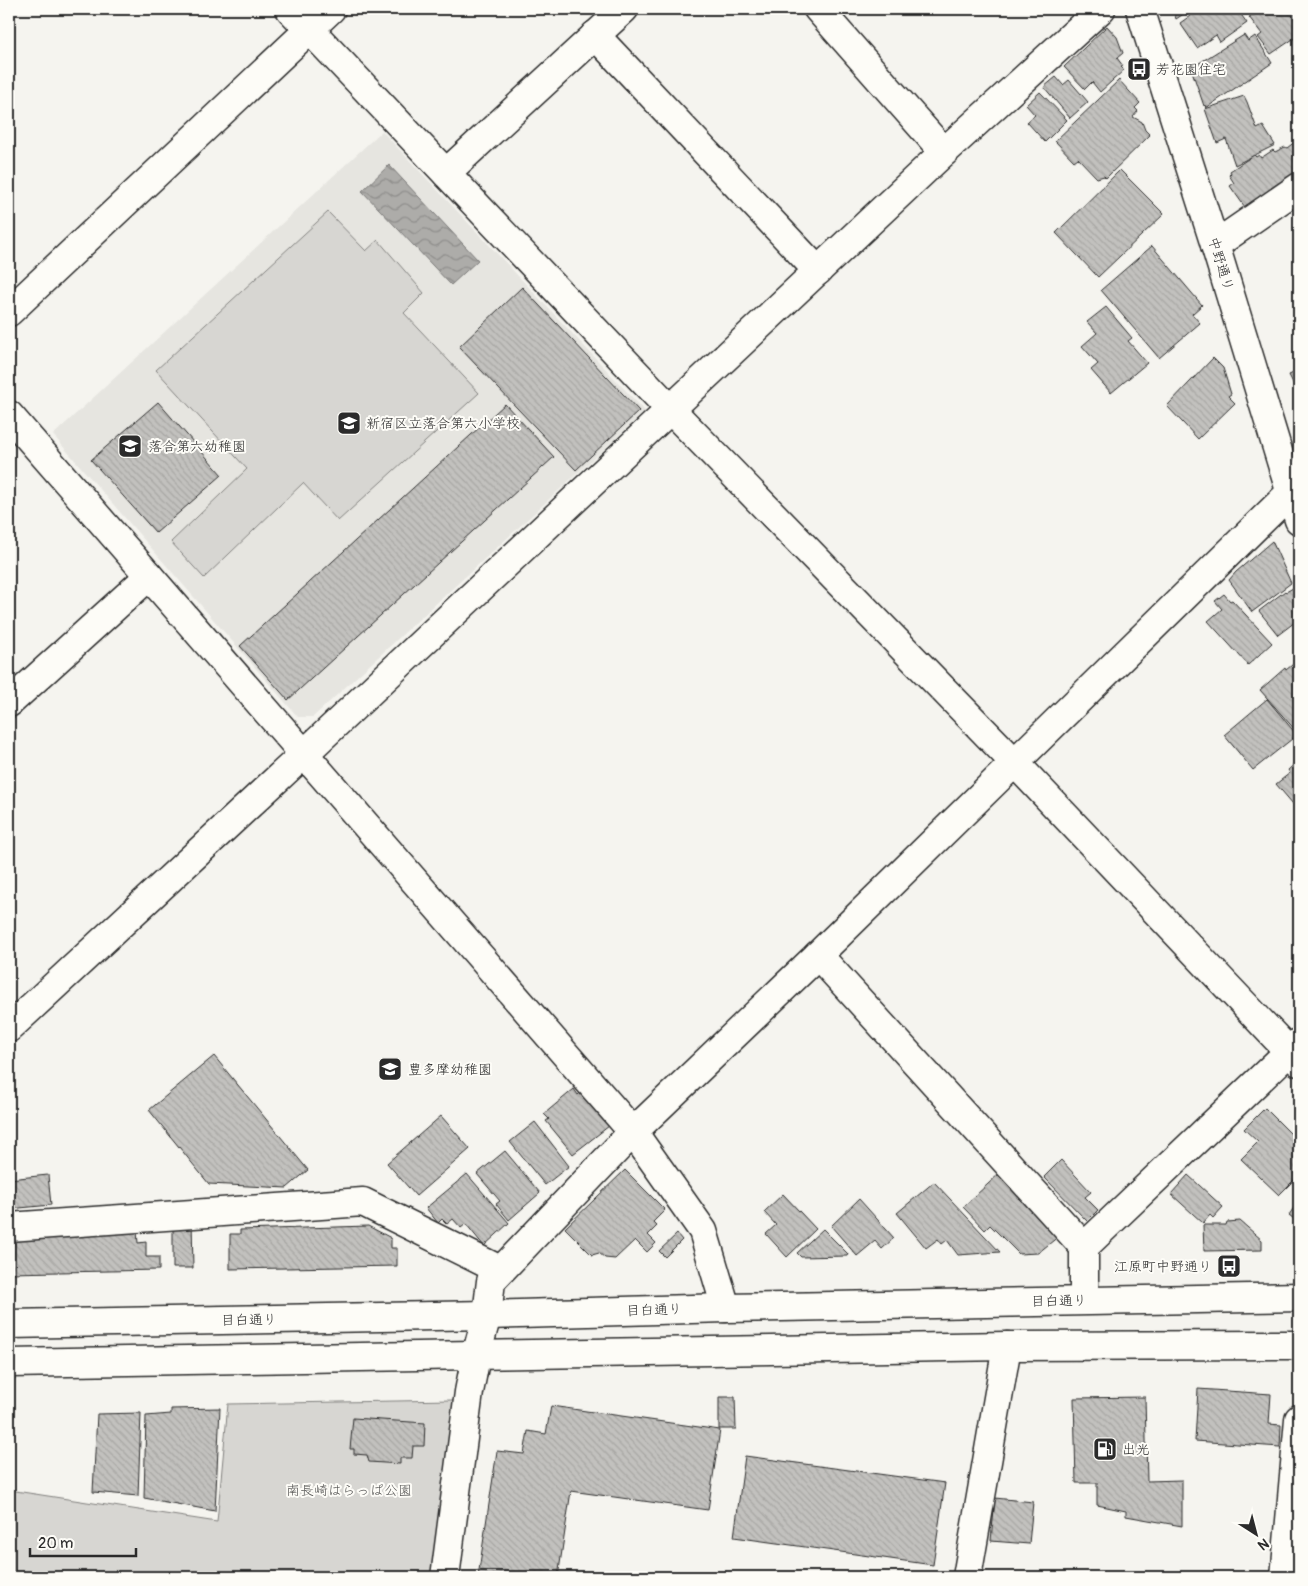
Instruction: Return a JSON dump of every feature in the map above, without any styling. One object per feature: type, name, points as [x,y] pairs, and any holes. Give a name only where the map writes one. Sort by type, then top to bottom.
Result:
[{"type":"street","points":[[290,9],[671,410],[1296,1052],[1084,1247]]},
{"type":"street","points":[[9,312],[331,9]]},
{"type":"street","points":[[446,173],[624,9]]},
{"type":"street","points":[[818,9],[944,152]]},
{"type":"street","points":[[9,1028],[304,754],[944,152],[1101,9]]},
{"type":"street","name":"中野通り","points":[[1140,9],[1299,520]]},
{"type":"street","points":[[595,35],[818,271]]},
{"type":"street","points":[[1215,245],[1299,187]]},
{"type":"street","points":[[9,414],[633,1132],[703,1232],[726,1308]]},
{"type":"street","points":[[446,1577],[469,1392],[487,1315],[491,1281],[633,1132],[818,956],[1290,492]]},
{"type":"street","points":[[9,703],[149,576]]},
{"type":"street","points":[[818,956],[1084,1247],[1084,1300]]},
{"type":"street","points":[[9,1227],[362,1202],[500,1270]]},
{"type":"street","name":"目白通り","points":[[9,1324],[1299,1296]]},
{"type":"street","points":[[9,1363],[1007,1346],[1299,1345]]},
{"type":"street","points":[[967,1577],[1007,1346]]},
{"type":"street","points":[[1285,1577],[1299,1419]]},
{"type":"shaded area","name":"新宿区立落合第六小学校","points":[[382,131],[645,411],[313,717],[298,717],[53,435]]},
{"type":"green space","points":[[328,212],[366,251],[378,240],[424,293],[404,313],[479,393],[338,521],[303,483],[204,578],[171,542],[247,469],[156,370]]},
{"type":"green space","name":"南長崎はらっぱ公園","points":[[452,1400],[463,1410],[438,1577],[9,1577],[9,1490],[217,1522],[228,1404]]},
{"type":"water","points":[[389,165],[478,260],[451,285],[362,191]]},
{"type":"building","points":[[1058,9],[1069,9],[1063,14]]},
{"type":"building","points":[[1173,9],[1191,9],[1176,19]]},
{"type":"building","points":[[1200,9],[1237,9],[1247,23],[1220,42],[1216,35],[1197,48],[1180,23]]},
{"type":"building","points":[[1253,9],[1299,9],[1299,35],[1271,54],[1258,37],[1262,34],[1249,17],[1253,15],[1250,11]]},
{"type":"building","points":[[1107,26],[1117,37],[1123,53],[1117,58],[1124,70],[1100,92],[1092,82],[1085,89],[1064,67]]},
{"type":"building","points":[[1244,35],[1248,41],[1255,36],[1272,63],[1206,108],[1192,71],[1197,67],[1196,65]]},
{"type":"building","points":[[1056,77],[1063,85],[1069,80],[1088,102],[1070,118],[1044,87]]},
{"type":"building","points":[[1119,80],[1140,103],[1135,108],[1138,111],[1133,117],[1142,122],[1145,130],[1150,135],[1106,178],[1104,176],[1097,178],[1078,158],[1074,161],[1055,141]]},
{"type":"building","points":[[1040,92],[1067,120],[1045,142],[1027,122],[1035,115],[1026,105]]},
{"type":"building","points":[[1244,96],[1257,129],[1263,126],[1275,145],[1235,165],[1226,139],[1217,143],[1205,109]]},
{"type":"building","points":[[1296,141],[1299,146],[1299,178],[1247,210],[1230,186],[1234,183],[1229,175],[1230,171],[1254,155],[1256,157],[1259,155],[1261,158],[1273,150],[1275,152],[1285,147],[1287,148]]},
{"type":"building","points":[[1120,170],[1164,214],[1098,277],[1056,233]]},
{"type":"building","points":[[1152,246],[1202,305],[1192,314],[1200,323],[1159,358],[1101,290]]},
{"type":"building","points":[[522,287],[639,411],[576,470],[459,347]]},
{"type":"building","points":[[1106,307],[1132,338],[1128,341],[1147,363],[1111,393],[1091,370],[1098,364],[1082,346],[1097,333],[1087,322]]},
{"type":"building","points":[[1213,358],[1223,368],[1231,394],[1228,396],[1235,403],[1198,439],[1167,406]]},
{"type":"building","points":[[1299,358],[1299,395],[1289,375],[1298,371],[1294,360]]},
{"type":"building","points":[[158,402],[222,475],[156,533],[91,460]]},
{"type":"building","points":[[505,404],[554,457],[288,700],[240,646]]},
{"type":"building","points":[[1272,541],[1291,583],[1252,612],[1229,580]]},
{"type":"building","points":[[1293,588],[1299,607],[1299,619],[1278,635],[1259,611],[1285,591]]},
{"type":"building","points":[[1224,594],[1230,601],[1232,600],[1272,643],[1248,665],[1208,621],[1222,609],[1215,601]]},
{"type":"building","points":[[1298,660],[1299,730],[1297,732],[1260,690],[1285,668],[1286,670]]},
{"type":"building","points":[[1267,699],[1297,735],[1253,770],[1224,735]]},
{"type":"building","points":[[1299,760],[1299,811],[1276,784],[1290,773],[1288,770]]},
{"type":"building","points":[[214,1056],[308,1170],[287,1188],[209,1184],[149,1110]]},
{"type":"building","points":[[574,1089],[578,1095],[581,1092],[609,1126],[573,1154],[546,1121],[549,1119],[544,1114]]},
{"type":"building","points":[[1265,1108],[1299,1142],[1299,1175],[1279,1195],[1241,1159],[1258,1142],[1244,1129]]},
{"type":"building","points":[[441,1116],[470,1149],[416,1196],[387,1163]]},
{"type":"building","points":[[535,1122],[569,1166],[545,1185],[510,1142]]},
{"type":"building","points":[[505,1151],[540,1193],[509,1220],[496,1204],[500,1201],[477,1174]]},
{"type":"building","points":[[1061,1160],[1091,1192],[1085,1197],[1098,1210],[1087,1221],[1044,1177]]},
{"type":"building","points":[[625,1170],[665,1210],[653,1222],[657,1226],[648,1235],[656,1243],[647,1252],[635,1240],[615,1259],[605,1258],[599,1253],[592,1255],[565,1228]]},
{"type":"building","points":[[1000,1173],[1059,1236],[1038,1253],[1019,1254],[990,1225],[985,1230],[963,1207]]},
{"type":"building","points":[[467,1174],[509,1223],[484,1246],[466,1224],[461,1228],[453,1219],[447,1224],[442,1219],[438,1223],[426,1208]]},
{"type":"building","points":[[48,1175],[51,1205],[9,1209],[9,1179]]},
{"type":"building","points":[[1188,1175],[1223,1207],[1213,1218],[1210,1215],[1203,1223],[1171,1194]]},
{"type":"building","points":[[934,1182],[1000,1252],[958,1255],[947,1240],[942,1244],[938,1239],[926,1248],[897,1213]]},
{"type":"building","points":[[783,1194],[816,1229],[787,1257],[766,1234],[776,1225],[764,1212]]},
{"type":"building","points":[[859,1199],[894,1238],[882,1249],[875,1241],[857,1256],[831,1226]]},
{"type":"building","points":[[1299,1200],[1299,1223],[1289,1215]]},
{"type":"building","points":[[173,1221],[192,1221],[193,1268],[173,1268]]},
{"type":"building","points":[[1240,1221],[1262,1240],[1262,1250],[1204,1251],[1203,1225],[1226,1225],[1227,1222]]},
{"type":"building","points":[[368,1226],[391,1238],[391,1248],[397,1248],[397,1266],[230,1269],[230,1234],[240,1234],[240,1230]]},
{"type":"building","points":[[823,1229],[848,1254],[847,1256],[801,1257],[797,1253]]},
{"type":"building","points":[[137,1231],[138,1243],[146,1242],[146,1257],[159,1257],[159,1270],[9,1273],[9,1238],[69,1233],[70,1237],[73,1237],[73,1232]]},
{"type":"building","points":[[677,1234],[682,1240],[665,1257],[659,1251]]},
{"type":"building","points":[[1198,1389],[1271,1394],[1269,1424],[1281,1425],[1280,1447],[1195,1441]]},
{"type":"building","points":[[719,1397],[735,1397],[736,1429],[719,1429]]},
{"type":"building","points":[[1145,1397],[1147,1481],[1182,1480],[1182,1526],[1126,1516],[1126,1511],[1097,1505],[1097,1483],[1076,1483],[1074,1398]]},
{"type":"building","points":[[551,1406],[720,1430],[708,1510],[571,1491],[558,1577],[478,1577],[497,1451],[524,1454],[528,1431],[546,1434]]},
{"type":"building","points":[[220,1408],[215,1511],[144,1498],[146,1416],[171,1414],[171,1409]]},
{"type":"building","points":[[141,1413],[138,1496],[93,1492],[97,1414]]},
{"type":"building","points":[[353,1418],[425,1423],[424,1446],[413,1446],[412,1458],[400,1458],[400,1464],[369,1462],[367,1455],[354,1454],[354,1449],[350,1449]]},
{"type":"building","points":[[745,1456],[945,1483],[933,1565],[734,1537]]},
{"type":"building","points":[[995,1498],[1033,1502],[1029,1544],[991,1541]]},
{"type":"place","name":"芳花園住宅","points":[[1139,69]]},
{"type":"place","name":"新宿区立落合第六小学校","points":[[349,423]]},
{"type":"place","name":"落合第六幼稚園","points":[[130,446]]},
{"type":"place","name":"豊多摩幼稚園","points":[[390,1069]]},
{"type":"place","name":"江原町中野通り","points":[[1229,1266]]},
{"type":"place","name":"出光","points":[[1105,1449]]}]
